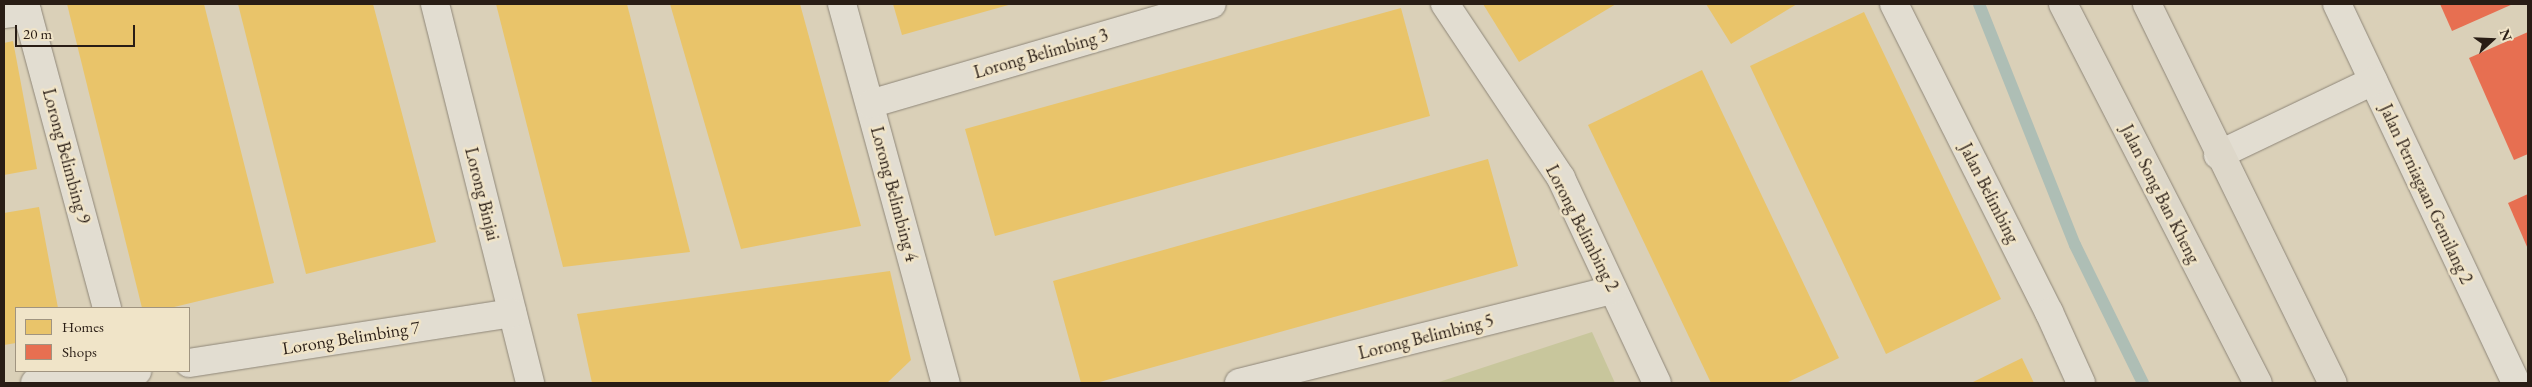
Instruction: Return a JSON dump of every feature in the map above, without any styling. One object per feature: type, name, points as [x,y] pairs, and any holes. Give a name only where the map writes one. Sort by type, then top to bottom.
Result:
[{"type":"main road","name":"Jalan Song Ban Kheng","points":[[2063,4],[2258,383]]},
{"type":"main road","points":[[2147,4],[2218,155],[2333,383]]},
{"type":"street","name":"Lorong Binjai","points":[[435,4],[530,383]]},
{"type":"street","name":"Lorong Belimbing 4","points":[[842,4],[946,383]]},
{"type":"street","name":"Lorong Belimbing 3","points":[[870,104],[1212,4]]},
{"type":"street","name":"Lorong Belimbing 2","points":[[1445,4],[1561,178],[1658,383]]},
{"type":"street","name":"Jalan Belimbing","points":[[1894,4],[2049,312],[2081,383]]},
{"type":"street","name":"Jalan Perniagaan Gemilang 2","points":[[2337,4],[2516,383]]},
{"type":"street","name":"Lorong Belimbing 9","points":[[19,9],[107,307]]},
{"type":"street","points":[[2218,155],[2374,81]]},
{"type":"street","name":"Lorong Belimbing 5","points":[[1254,382],[1613,290]]},
{"type":"street","name":"Lorong Belimbing 7","points":[[190,363],[512,313]]},
{"type":"street","points":[[35,383],[121,372]]},
{"type":"shaded area","points":[[1592,332],[1615,383],[1436,383]]},
{"type":"building: Homes","points":[[67,4],[204,4],[274,283],[174,307],[142,307]]},
{"type":"building: Homes","points":[[238,4],[373,4],[436,242],[306,274]]},
{"type":"building: Homes","points":[[496,4],[627,4],[690,252],[563,267]]},
{"type":"building: Homes","points":[[670,4],[800,4],[861,226],[741,249]]},
{"type":"building: Homes","points":[[893,4],[1012,4],[902,35]]},
{"type":"building: Homes","points":[[1483,4],[1616,4],[1519,62]]},
{"type":"building: Homes","points":[[1706,4],[1797,4],[1731,44]]},
{"type":"building: Homes","points":[[1401,8],[1430,116],[995,236],[965,129]]},
{"type":"building: Homes","points":[[1864,12],[2001,299],[1886,354],[1750,66]]},
{"type":"building: Homes","points":[[13,41],[37,169],[4,175],[4,43]]},
{"type":"building: Homes","points":[[1702,70],[1839,358],[1786,383],[1711,383],[1588,125]]},
{"type":"building: Homes","points":[[1488,159],[1518,266],[1096,383],[1081,383],[1053,281]]},
{"type":"building: Homes","points":[[39,207],[58,307],[15,307],[15,343],[4,345],[4,213]]},
{"type":"building: Homes","points":[[890,271],[911,360],[887,383],[592,383],[577,314]]},
{"type":"building: Homes","points":[[2022,358],[2034,383],[1971,383]]},
{"type":"building: Shops","points":[[2440,4],[2513,4],[2452,31]]},
{"type":"building: Shops","points":[[2528,32],[2528,154],[2514,160],[2469,58]]},
{"type":"building: Shops","points":[[2528,194],[2528,249],[2508,203]]},
{"type":"waterway","points":[[1979,4],[2075,245],[2143,383]]}]
